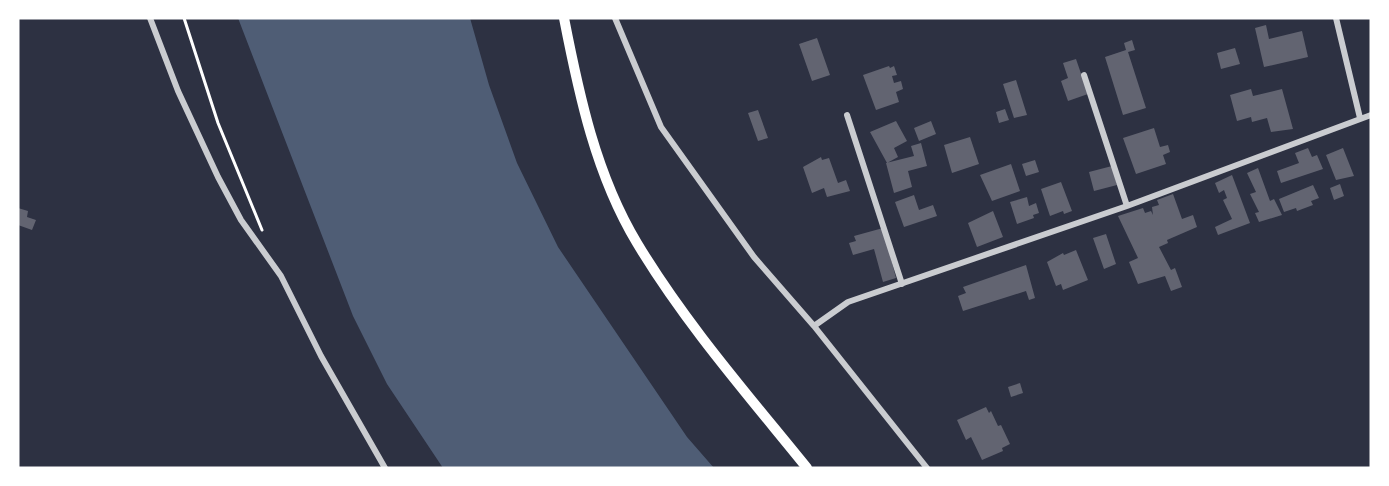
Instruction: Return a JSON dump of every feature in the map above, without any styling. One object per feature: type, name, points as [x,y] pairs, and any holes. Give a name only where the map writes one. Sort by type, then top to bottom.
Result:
[{"type":"main road","points":[[564,18],[587,120],[615,199],[636,242],[720,362],[807,468]]},
{"type":"street","points":[[150,18],[178,91],[218,177],[241,220],[281,276],[321,356],[385,468]]},
{"type":"street","points":[[615,18],[661,127],[754,257],[814,326],[927,468]]},
{"type":"street","points":[[1336,18],[1360,118]]},
{"type":"street","points":[[1084,75],[1127,206]]},
{"type":"street","points":[[848,115],[902,284]]},
{"type":"street","points":[[814,326],[848,302],[1127,206],[1371,115]]},
{"type":"path","points":[[184,18],[218,123],[263,233]]},
{"type":"water","points":[[238,18],[470,18],[489,85],[517,163],[558,247],[687,437],[714,468],[443,468],[387,384],[353,316]]},
{"type":"building","points":[[1266,25],[1269,39],[1302,31],[1308,57],[1264,67],[1255,28]]},
{"type":"building","points":[[817,38],[830,75],[812,81],[799,44]]},
{"type":"building","points":[[1132,40],[1135,50],[1128,52],[1146,108],[1123,115],[1105,57],[1126,50],[1124,43]]},
{"type":"building","points":[[1235,48],[1240,64],[1221,69],[1217,53]]},
{"type":"building","points":[[1076,59],[1088,94],[1068,101],[1061,81],[1068,78],[1063,63]]},
{"type":"building","points":[[889,66],[890,68],[894,66],[897,75],[892,76],[894,83],[901,81],[903,89],[896,92],[899,102],[876,110],[863,75]]},
{"type":"building","points":[[1016,80],[1027,115],[1014,118],[1003,84]]},
{"type":"building","points":[[1251,89],[1253,96],[1282,89],[1293,129],[1271,132],[1267,118],[1252,122],[1251,117],[1237,121],[1230,95]]},
{"type":"building","points":[[1005,109],[1009,120],[999,123],[996,112]]},
{"type":"building","points":[[758,110],[768,138],[758,141],[748,113]]},
{"type":"building","points":[[896,121],[907,141],[894,148],[898,157],[887,163],[870,132]]},
{"type":"building","points":[[931,121],[936,134],[919,141],[914,128]]},
{"type":"building","points":[[1154,128],[1160,147],[1168,145],[1170,152],[1163,155],[1166,164],[1136,174],[1123,138]]},
{"type":"building","points":[[970,137],[979,164],[952,173],[944,145]]},
{"type":"building","points":[[921,143],[927,166],[908,171],[912,187],[894,193],[886,163],[914,156],[911,146]]},
{"type":"building","points":[[1308,148],[1312,157],[1317,155],[1323,169],[1281,183],[1277,171],[1299,163],[1295,153]]},
{"type":"building","points":[[1343,148],[1354,176],[1336,180],[1326,155]]},
{"type":"building","points":[[821,157],[822,160],[829,158],[838,183],[846,180],[850,191],[827,197],[824,188],[812,193],[803,167]]},
{"type":"building","points":[[1035,160],[1039,172],[1026,176],[1022,164]]},
{"type":"building","points":[[1011,164],[1020,191],[992,201],[980,175]]},
{"type":"building","points":[[1112,166],[1117,185],[1094,191],[1089,172]]},
{"type":"building","points":[[1258,168],[1270,201],[1274,199],[1282,215],[1259,222],[1255,213],[1259,212],[1250,194],[1256,192],[1247,173]]},
{"type":"building","points":[[1232,175],[1250,223],[1218,235],[1215,227],[1232,219],[1223,200],[1227,198],[1224,190],[1219,193],[1215,183]]},
{"type":"building","points":[[1061,182],[1072,211],[1064,214],[1063,211],[1050,216],[1041,189]]},
{"type":"building","points":[[1340,184],[1344,196],[1334,200],[1330,188]]},
{"type":"building","points":[[1313,185],[1319,198],[1311,201],[1313,205],[1297,211],[1296,208],[1284,212],[1279,199]]},
{"type":"building","points":[[1173,194],[1182,219],[1193,215],[1197,227],[1167,240],[1168,243],[1159,247],[1171,270],[1175,268],[1182,287],[1171,291],[1165,276],[1138,284],[1129,262],[1138,258],[1118,216],[1143,208],[1145,213],[1151,211],[1153,215],[1152,207],[1159,205],[1157,200]]},
{"type":"building","points":[[914,195],[919,210],[933,205],[937,216],[904,227],[895,202]]},
{"type":"building","points":[[1027,197],[1029,206],[1036,203],[1039,213],[1033,215],[1034,218],[1017,224],[1010,202]]},
{"type":"building","points":[[18,208],[28,211],[27,217],[36,220],[32,230],[18,225]]},
{"type":"building","points":[[993,211],[1003,237],[977,247],[968,223]]},
{"type":"building","points":[[883,228],[896,278],[883,282],[874,249],[853,255],[849,243],[856,241],[854,236]]},
{"type":"building","points":[[1106,234],[1116,264],[1104,269],[1093,238]]},
{"type":"building","points":[[1076,250],[1088,280],[1063,290],[1061,284],[1056,286],[1047,262],[1063,253],[1064,255]]},
{"type":"building","points":[[1026,265],[1035,298],[1029,300],[1026,291],[963,311],[958,296],[966,293],[963,287]]},
{"type":"building","points":[[1020,383],[1023,393],[1011,397],[1008,387]]},
{"type":"building","points":[[986,407],[989,413],[991,411],[998,426],[1001,425],[1010,444],[1002,448],[1003,451],[982,460],[971,437],[966,440],[957,420]]}]
